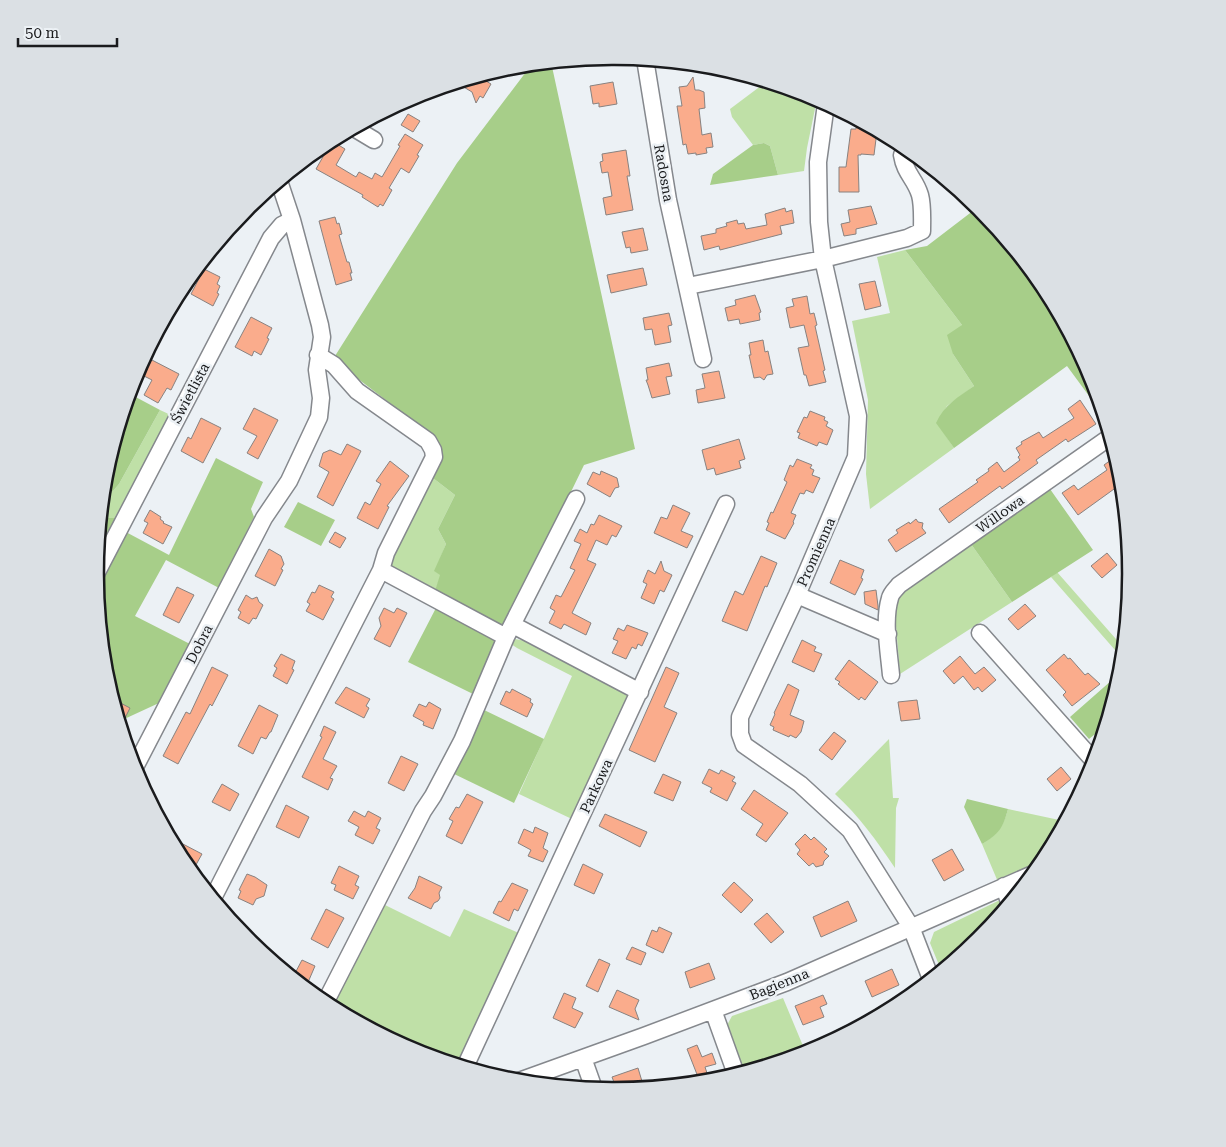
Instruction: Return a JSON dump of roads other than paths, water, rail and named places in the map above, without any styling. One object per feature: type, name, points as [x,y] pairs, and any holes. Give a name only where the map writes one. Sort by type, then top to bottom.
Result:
[{"type":"street","name":"Radosna","points":[[646,66],[668,200],[703,359]]},
{"type":"street","name":"Promienna","points":[[825,111],[818,162],[819,222],[823,259],[858,416],[856,456],[797,595],[740,717],[740,734],[744,745],[800,784],[850,830],[888,887],[911,927],[928,972]]},
{"type":"street","points":[[361,132],[374,140]]},
{"type":"street","points":[[688,286],[823,259],[907,238],[922,231],[920,197],[914,182],[905,170],[902,156]]},
{"type":"street","name":"Dobra","points":[[139,759],[264,518],[289,481],[317,422],[321,398],[317,370],[322,336],[292,220],[281,188]]},
{"type":"street","name":"Świetlista","points":[[105,557],[271,238],[282,225],[292,220]]},
{"type":"street","points":[[217,891],[381,570],[386,553],[434,457],[434,450],[428,440],[357,391],[334,365],[318,355]]},
{"type":"street","name":"Willowa","points":[[888,634],[889,599],[899,585],[1104,441]]},
{"type":"street","points":[[329,995],[423,811],[462,741],[510,631],[576,499]]},
{"type":"street","name":"Parkowa","points":[[468,1061],[726,504]]},
{"type":"street","points":[[381,570],[640,692]]},
{"type":"street","points":[[797,595],[888,634],[891,675]]},
{"type":"street","points":[[980,633],[1088,755]]},
{"type":"street","name":"Bagienna","points":[[535,1076],[787,982],[1018,880]]},
{"type":"street","points":[[1004,886],[1007,895]]},
{"type":"street","points":[[713,1010],[734,1067]]},
{"type":"street","points":[[583,1058],[591,1081]]}]
